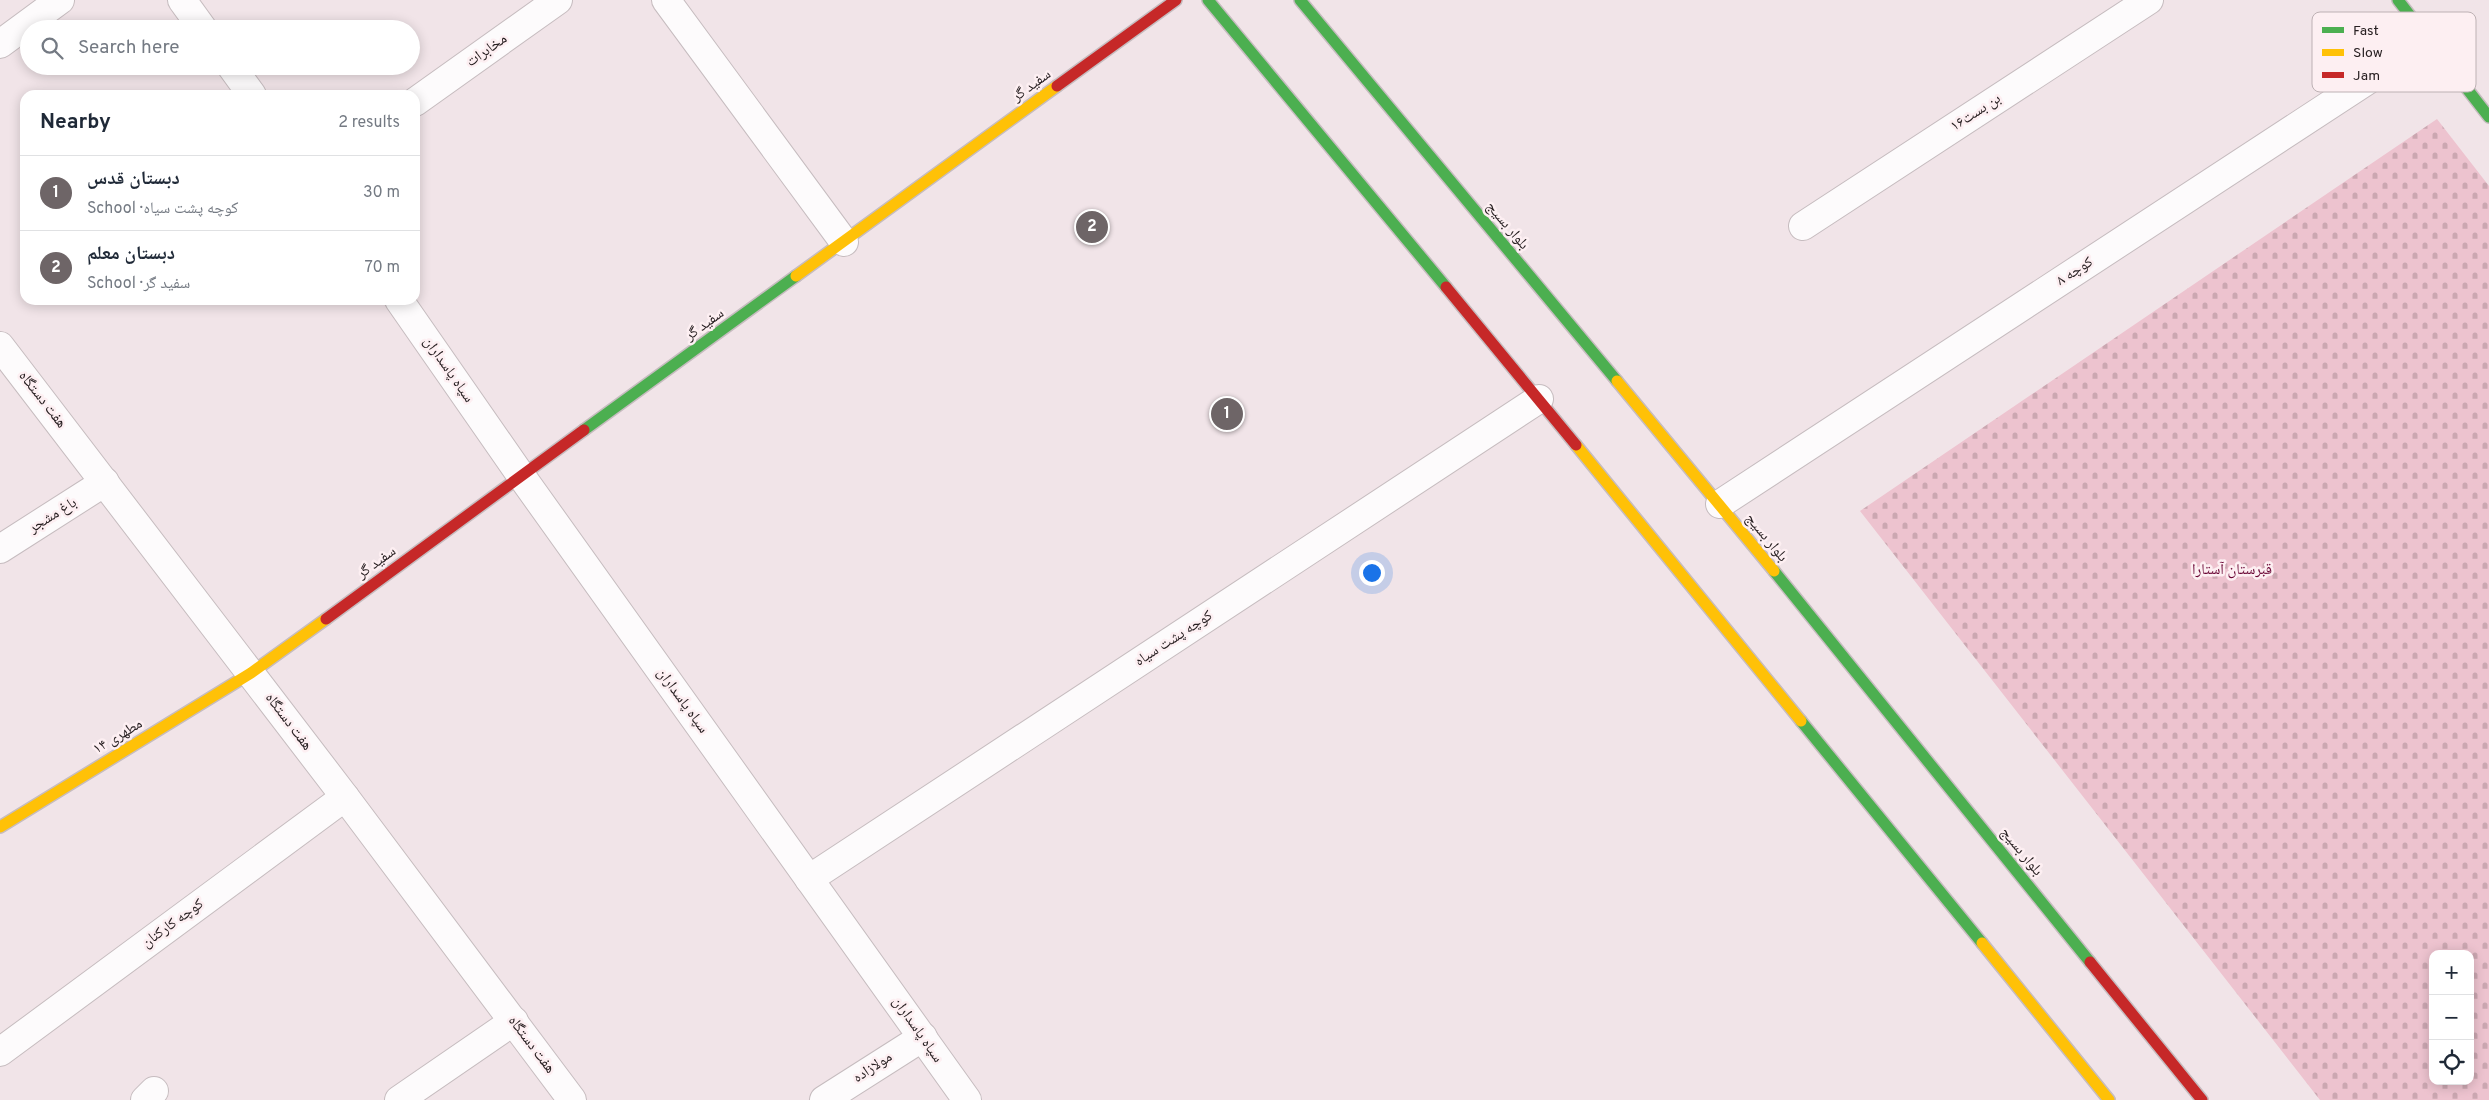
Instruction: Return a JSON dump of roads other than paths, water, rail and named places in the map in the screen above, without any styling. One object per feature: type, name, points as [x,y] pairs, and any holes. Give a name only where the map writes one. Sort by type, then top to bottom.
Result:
[{"type":"main road","name":"سفید گر","points":[[251,673],[1176,0]]},
{"type":"main road","points":[[1208,0],[1539,399],[2109,1100]]},
{"type":"main road","name":"بلوار بسیج","points":[[1300,0],[1720,504],[2202,1100]]},
{"type":"main road","points":[[2398,0],[2407,12]]},
{"type":"main road","points":[[2470,92],[2489,116]]},
{"type":"main road","name":"مطهری ۱۴","points":[[0,827],[251,673]]},
{"type":"street","points":[[33,20],[60,0]]},
{"type":"street","points":[[182,0],[196,20]]},
{"type":"street","name":"مخابرات","points":[[420,98],[558,0]]},
{"type":"street","points":[[666,0],[844,242]]},
{"type":"street","name":"بن بست۱۶","points":[[1803,226],[2149,0]]},
{"type":"street","points":[[0,44],[20,29]]},
{"type":"street","points":[[238,75],[248,90]]},
{"type":"street","name":"کوچه ۸","points":[[1720,504],[2350,92]]},
{"type":"street","name":"سپاه پاسداران","points":[[402,305],[522,477],[967,1100]]},
{"type":"street","name":"هفت دستگاه","points":[[0,346],[251,673],[572,1100]]},
{"type":"street","name":"کوچه پشت سیاه","points":[[810,879],[1539,399]]},
{"type":"street","name":"باغ مشجر","points":[[0,549],[105,482]]},
{"type":"street","name":"کوچه کارکنان","points":[[0,1052],[345,797]]},
{"type":"street","points":[[399,1100],[514,1022]]},
{"type":"street","name":"مولازاده","points":[[824,1100],[923,1037]]},
{"type":"place","name":"دبستان معلم","points":[[1092,227]]},
{"type":"place","name":"دبستان قدس","points":[[1227,414]]},
{"type":"park label","name":"قبرستان آستارا","points":[[2232,570]]}]
